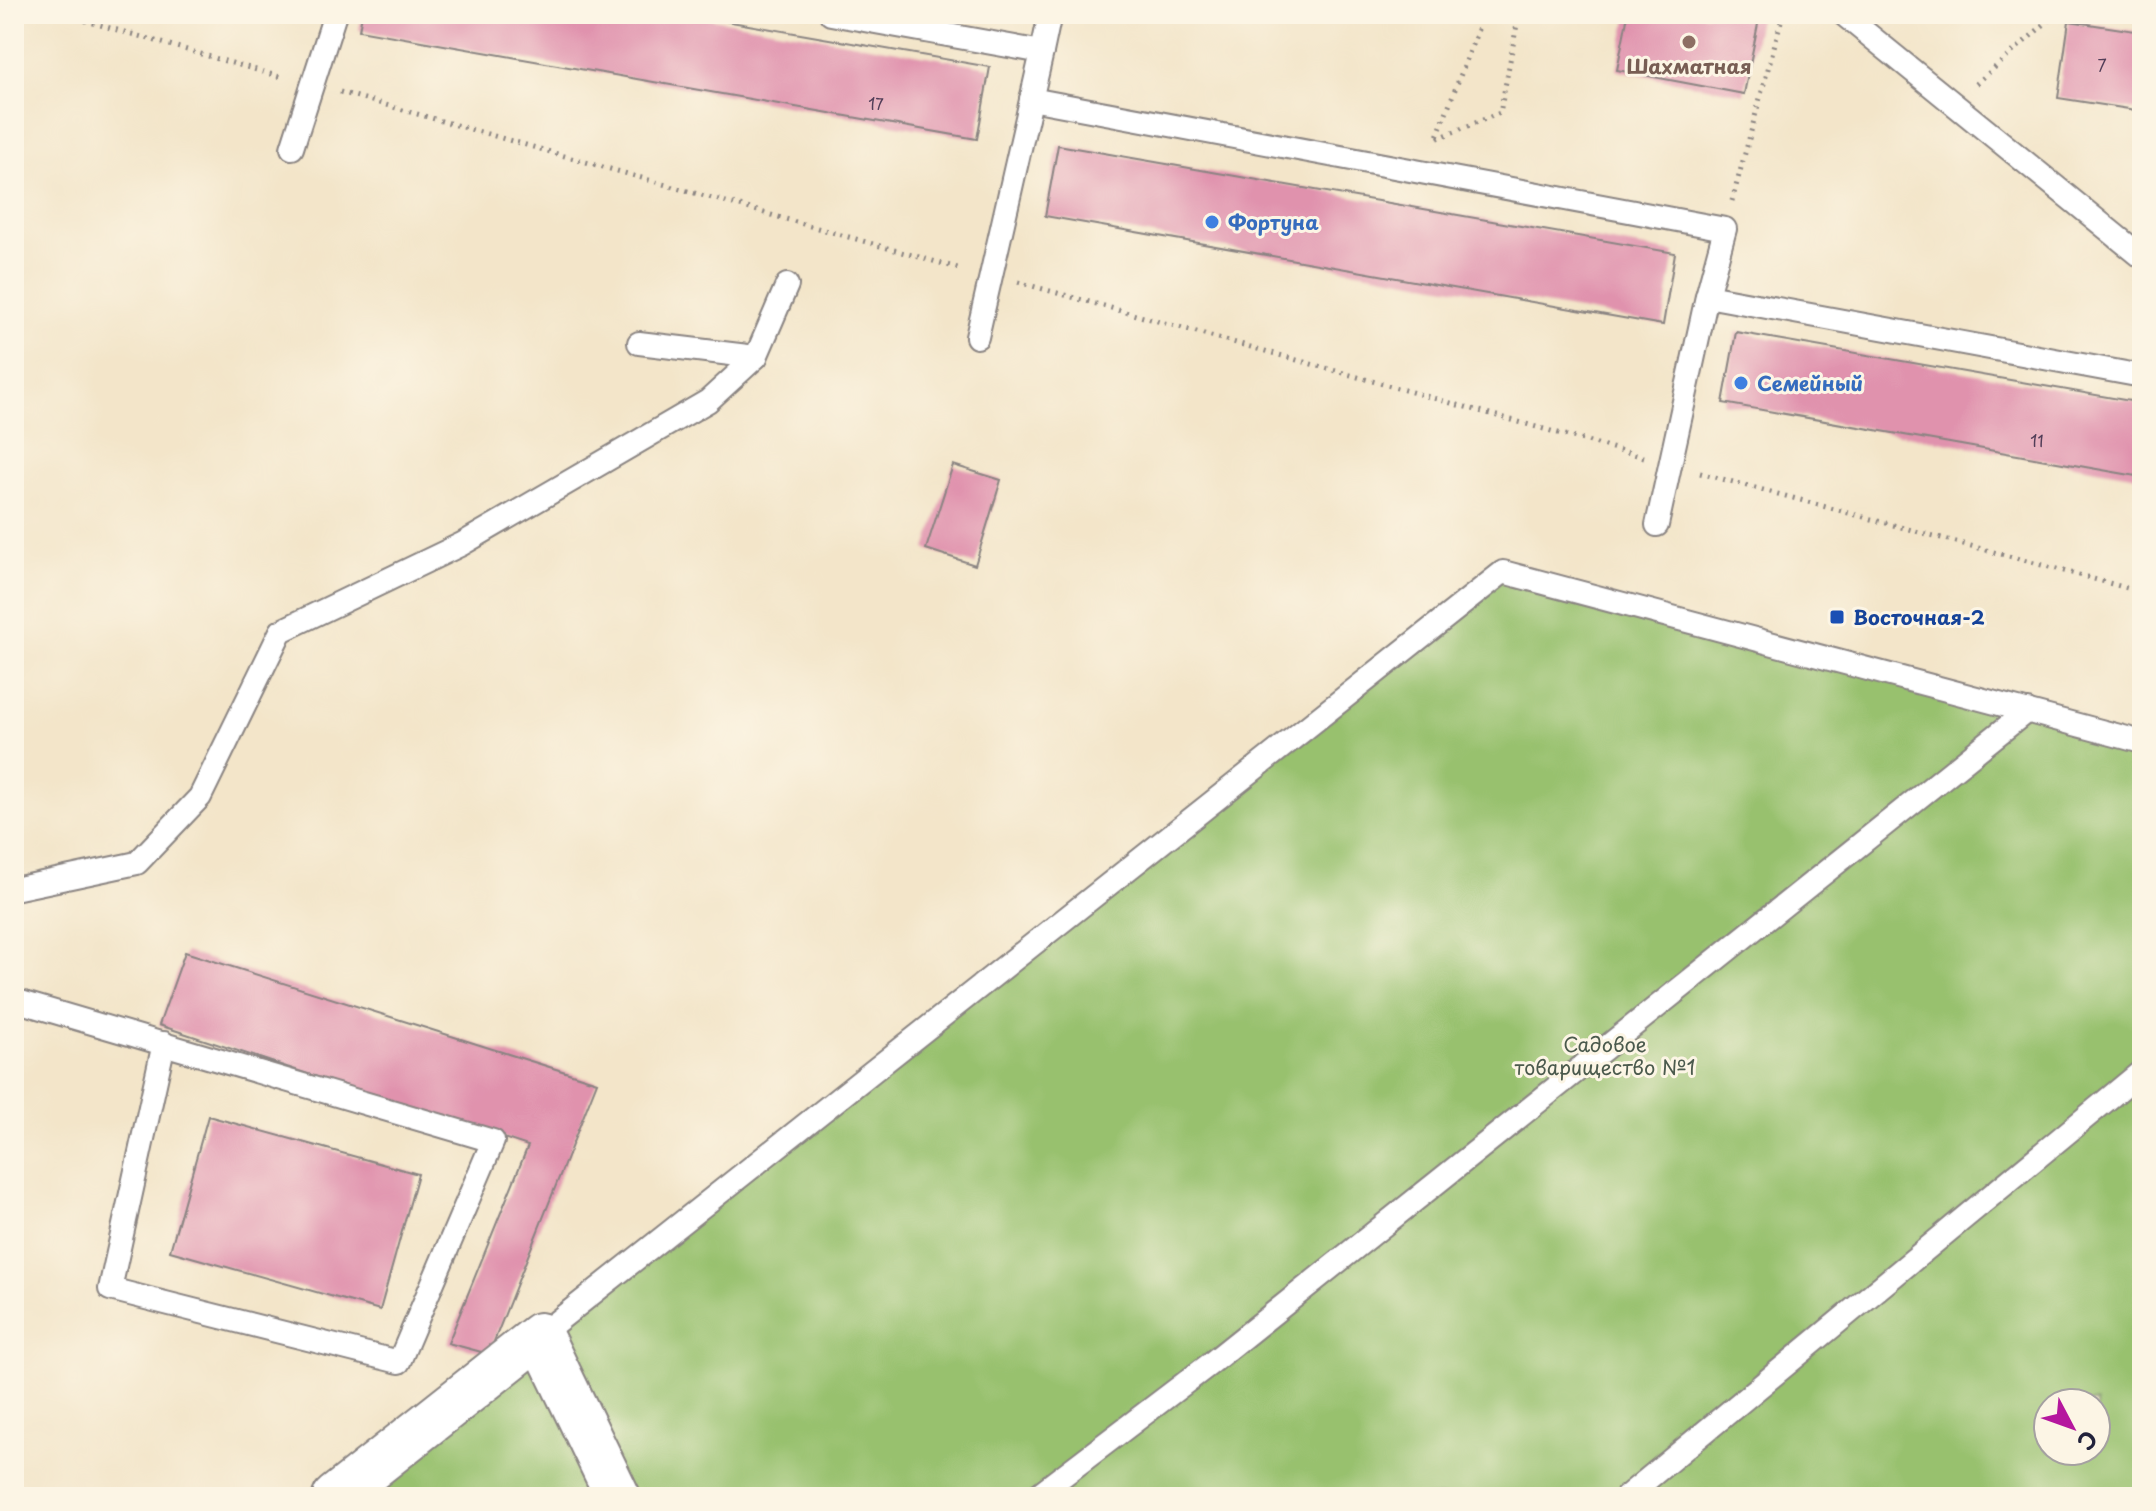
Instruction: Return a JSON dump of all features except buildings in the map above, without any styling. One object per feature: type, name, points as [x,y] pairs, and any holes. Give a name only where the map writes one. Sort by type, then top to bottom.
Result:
[{"type":"street","points":[[335,1497],[540,1335],[618,1497]]},
{"type":"lane","points":[[292,148],[335,14]]},
{"type":"lane","points":[[831,14],[1042,52]]},
{"type":"lane","points":[[977,337],[1050,14]]},
{"type":"lane","points":[[1843,14],[2142,257]]},
{"type":"lane","points":[[1031,99],[1725,229],[1707,296],[1657,525]]},
{"type":"lane","points":[[14,889],[137,863],[200,797],[281,631],[476,536],[708,401],[756,357],[787,285]]},
{"type":"lane","points":[[1707,296],[2142,376]]},
{"type":"lane","points":[[639,343],[756,357]]},
{"type":"lane","points":[[540,1335],[1503,572],[2142,742]]},
{"type":"lane","points":[[1035,1497],[1223,1354],[2027,711]]},
{"type":"lane","points":[[14,1000],[164,1043],[493,1141],[399,1362],[110,1289],[164,1043]]},
{"type":"lane","points":[[1626,1497],[2142,1071]]},
{"type":"path","points":[[62,14],[991,276],[2142,592]]},
{"type":"path","points":[[1484,14],[1436,139],[1500,113],[1519,14]]},
{"type":"path","points":[[1725,229],[1783,14]]},
{"type":"path","points":[[1953,104],[2056,14]]},
{"type":"green space","name":"Садовое товарищество №1","points":[[1503,572],[2142,742],[2142,1497],[335,1497]]},
{"type":"place","name":"Шахматная","points":[[1689,42]]},
{"type":"place","name":"Фортуна","points":[[1212,222]]},
{"type":"place","name":"Семейный","points":[[1741,383]]},
{"type":"place","name":"Восточная-2","points":[[1837,617]]}]
